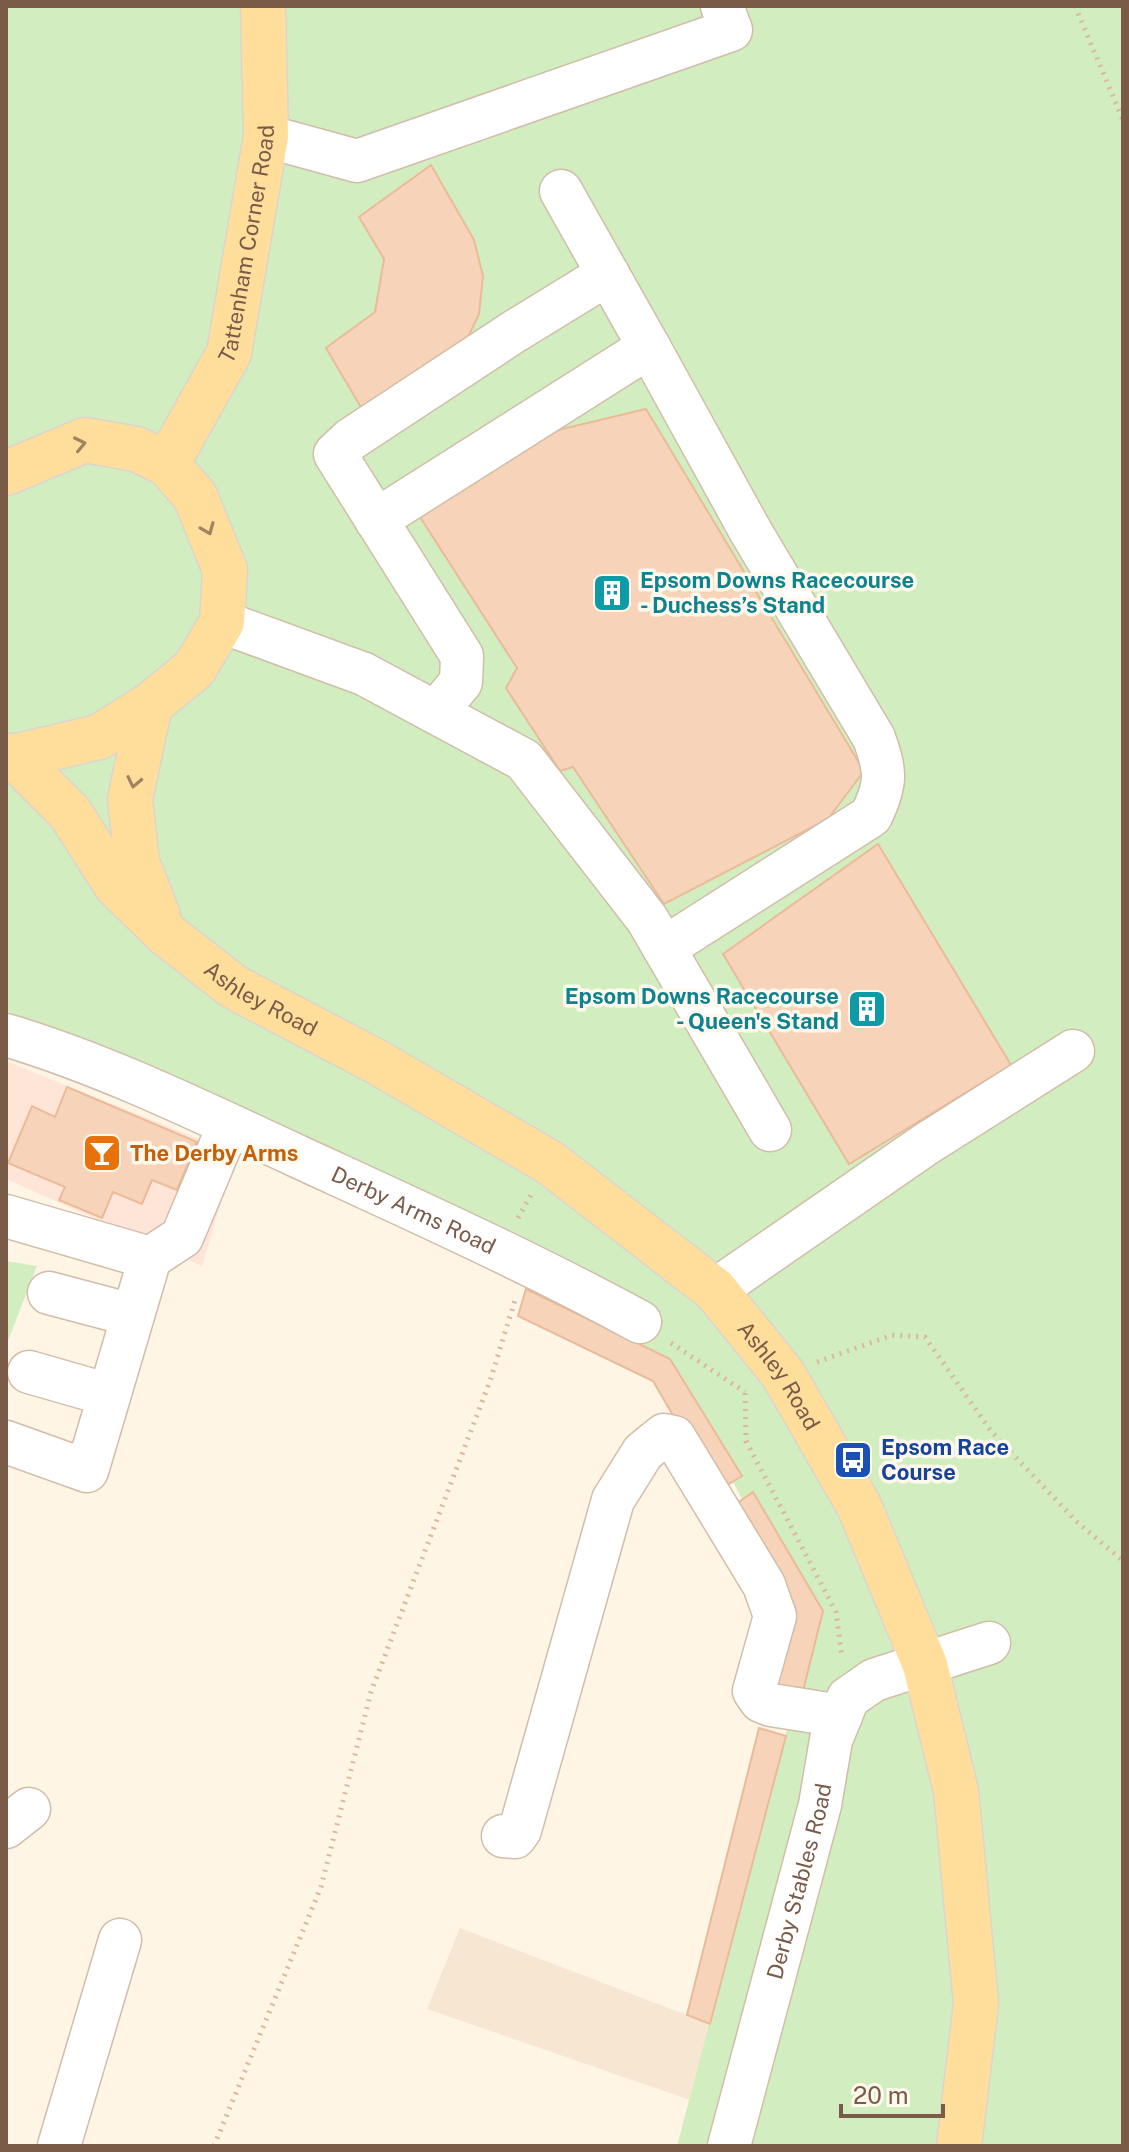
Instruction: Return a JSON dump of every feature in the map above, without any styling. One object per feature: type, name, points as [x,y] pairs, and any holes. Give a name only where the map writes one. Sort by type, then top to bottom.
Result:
[{"type":"main road","name":"Tattenham Corner Road","points":[[167,464],[229,353],[266,136],[263,6]]},
{"type":"main road","points":[[7,471],[85,440],[136,449],[167,464],[195,496],[225,570],[222,622],[194,669],[150,705],[99,737],[10,756]]},
{"type":"main road","points":[[150,705],[130,799],[137,862],[165,933]]},
{"type":"main road","name":"Ashley Road","points":[[10,756],[70,813],[116,885],[165,933],[234,987],[377,1062],[549,1162],[715,1290],[783,1374],[859,1506],[925,1665],[956,1791],[976,2004],[959,2146]]},
{"type":"street","points":[[266,136],[357,161],[731,30],[722,6]]},
{"type":"street","points":[[561,191],[751,532],[874,738],[884,766],[884,790],[871,816],[664,948]]},
{"type":"street","points":[[436,712],[461,682],[462,656],[335,454],[351,439],[608,274]]},
{"type":"street","points":[[376,520],[649,347]]},
{"type":"street","points":[[222,622],[364,674],[524,760],[647,919],[770,1130]]},
{"type":"street","name":"Derby Arms Road","points":[[6,1035],[57,1051],[229,1125],[513,1255],[640,1322]]},
{"type":"street","points":[[715,1290],[926,1144],[1073,1051]]},
{"type":"street","points":[[6,1442],[87,1471],[150,1258],[182,1237],[229,1125]]},
{"type":"street","points":[[6,1216],[150,1258]]},
{"type":"street","points":[[49,1293],[132,1315]]},
{"type":"street","points":[[29,1372],[109,1395]]},
{"type":"street","points":[[503,1836],[515,1837],[520,1830],[613,1500],[643,1452],[664,1435],[674,1437],[764,1585],[772,1605],[775,1616],[754,1691],[761,1701],[771,1705],[844,1707],[874,1680],[989,1643]]},
{"type":"street","name":"Derby Stables Road","points":[[729,2146],[820,1805],[831,1740],[844,1707]]},
{"type":"street","points":[[59,2146],[120,1940]]},
{"type":"path","points":[[1075,6],[1123,120]]},
{"type":"path","points":[[214,2146],[321,1887],[371,1692],[490,1381],[513,1255],[549,1162]]},
{"type":"path","points":[[640,1322],[745,1393]]},
{"type":"path","points":[[745,1393],[783,1374],[892,1335],[925,1337],[991,1431],[1076,1521],[1123,1561]]},
{"type":"path","points":[[745,1393],[746,1441],[836,1612],[844,1707]]},
{"type":"shaded area","points":[[6,1061],[236,1154],[202,1266],[6,1179]]},
{"type":"shaded area","points":[[460,1928],[710,2024],[690,2100],[427,2009]]},
{"type":"green space","points":[[6,6],[1123,6],[1123,2146],[677,2146],[813,1631],[676,1376],[403,1187],[6,1011]]},
{"type":"green space","points":[[6,1261],[37,1266],[6,1346]]},
{"type":"building","points":[[431,165],[474,240],[483,276],[479,314],[461,352],[362,409],[326,348],[375,312],[384,259],[359,217]]},
{"type":"building","name":"Epsom Downs Racecourse - Duchess’s Stand","points":[[646,409],[864,771],[828,819],[664,904],[573,767],[560,771],[506,688],[517,668],[420,517],[554,431]]},
{"type":"building","name":"Epsom Downs Racecourse - Queen's Stand","points":[[878,844],[1011,1065],[849,1164],[723,954]]},
{"type":"building","name":"The Derby Arms","points":[[67,1087],[197,1142],[177,1190],[152,1180],[142,1204],[113,1192],[102,1218],[59,1200],[65,1187],[8,1163],[32,1106],[55,1117]]},
{"type":"building","points":[[526,1289],[670,1359],[742,1476],[717,1491],[653,1381],[518,1316]]},
{"type":"building","points":[[753,1492],[823,1611],[800,1703],[770,1695],[790,1609],[729,1509]]},
{"type":"building","points":[[759,1728],[786,1736],[710,2024],[687,2015]]},
{"type":"place","name":"Epsom Downs Racecourse - Duchess’s Stand","points":[[612,593]]},
{"type":"place","name":"Epsom Downs Racecourse - Queen's Stand","points":[[867,1009]]},
{"type":"place","name":"The Derby Arms","points":[[102,1153]]},
{"type":"place","name":"Epsom Race Course","points":[[853,1460]]}]
